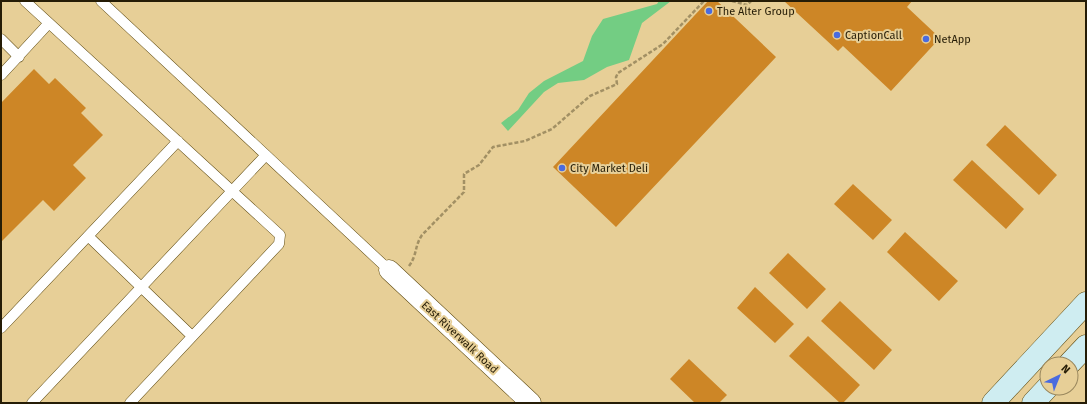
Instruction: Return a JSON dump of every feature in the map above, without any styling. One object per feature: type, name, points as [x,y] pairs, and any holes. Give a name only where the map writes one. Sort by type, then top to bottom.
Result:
[{"type":"street","name":"East Riverwalk Road","points":[[399,268],[531,403]]},
{"type":"street","points":[[993,403],[1086,303]]},
{"type":"street","points":[[1077,356],[1086,346]]},
{"type":"lane","points":[[25,1],[280,235],[279,244],[130,403]]},
{"type":"lane","points":[[101,1],[266,155],[399,268]]},
{"type":"lane","points":[[1,75],[49,23]]},
{"type":"lane","points":[[1,39],[19,57]]},
{"type":"lane","points":[[1,328],[178,141]]},
{"type":"lane","points":[[32,403],[266,155]]},
{"type":"lane","points":[[88,236],[192,336]]},
{"type":"path","points":[[399,268],[416,257],[417,242],[422,234],[464,192],[464,174],[479,165],[493,147],[525,141],[552,129],[590,96],[617,84],[616,77],[618,73],[663,44],[704,1]]},
{"type":"path","points":[[732,1],[747,5],[751,1]]},
{"type":"shaded area","points":[[659,1],[671,1],[642,23],[629,60],[607,67],[584,80],[558,83],[544,92],[508,131],[501,123],[518,110],[529,93],[544,81],[583,61],[592,36],[603,19],[657,4]]},
{"type":"building","points":[[708,1],[717,1],[776,57],[616,227],[553,167]]},
{"type":"building","points":[[784,1],[912,1],[907,7],[940,38],[891,91],[843,46],[838,51]]},
{"type":"building","points":[[34,69],[49,84],[55,78],[86,108],[81,113],[103,135],[73,165],[86,178],[54,211],[43,200],[1,242],[1,103]]},
{"type":"building","points":[[1005,125],[1057,175],[1039,195],[986,145]]},
{"type":"building","points":[[972,160],[1024,209],[1006,229],[953,180]]},
{"type":"building","points":[[853,184],[892,220],[873,240],[834,204]]},
{"type":"building","points":[[905,232],[958,281],[939,301],[887,252]]},
{"type":"building","points":[[788,253],[826,289],[807,309],[769,273]]},
{"type":"building","points":[[755,287],[794,324],[775,343],[737,308]]},
{"type":"building","points":[[840,301],[892,350],[874,370],[821,321]]},
{"type":"building","points":[[808,336],[860,385],[843,403],[840,403],[789,356]]},
{"type":"building","points":[[689,359],[727,395],[719,403],[695,403],[670,379]]},
{"type":"place","name":"The Alter Group","points":[[709,11]]},
{"type":"place","name":"CaptionCall","points":[[837,35]]},
{"type":"place","name":"NetApp","points":[[926,39]]},
{"type":"place","name":"City Market Deli","points":[[562,168]]}]
